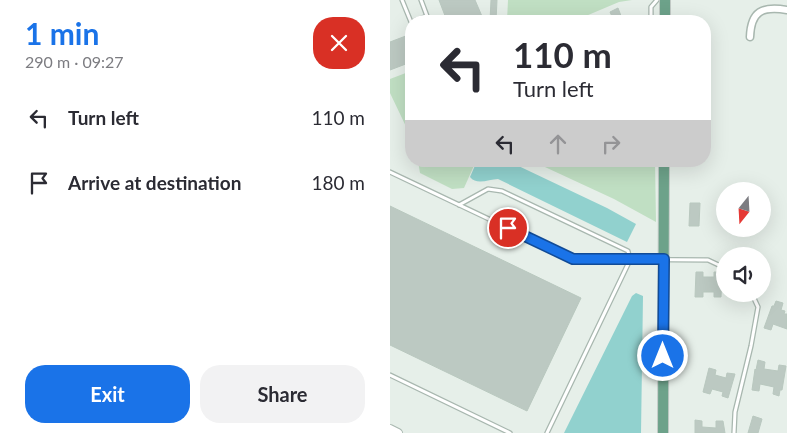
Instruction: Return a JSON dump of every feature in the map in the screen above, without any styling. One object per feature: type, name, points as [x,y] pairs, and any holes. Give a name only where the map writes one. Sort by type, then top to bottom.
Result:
[{"type":"main road","points":[[665,0],[665,15]]},
{"type":"main road","points":[[663,433],[664,167]]},
{"type":"street","points":[[750,38],[751,24],[756,15],[766,9],[787,10]]},
{"type":"street","points":[[390,429],[398,433]]},
{"type":"lane","points":[[402,0],[410,15]]},
{"type":"lane","points":[[421,0],[428,15]]},
{"type":"lane","points":[[651,15],[651,7],[657,0]]},
{"type":"lane","points":[[390,172],[573,259],[708,260],[716,264]]},
{"type":"lane","points":[[459,205],[488,189],[502,191],[628,251],[630,260],[547,433]]},
{"type":"lane","points":[[734,433],[735,412],[751,346],[758,307],[756,302]]},
{"type":"lane","points":[[390,375],[510,433]]},
{"type":"green space","points":[[508,0],[632,0],[619,2],[588,15],[507,15]]},
{"type":"green space","points":[[405,73],[405,124],[390,93],[390,79]]},
{"type":"green space","points":[[419,167],[473,167],[464,188],[452,189],[420,173]]},
{"type":"green space","points":[[545,167],[655,167],[656,222],[614,199]]},
{"type":"water","points":[[474,167],[521,167],[636,224],[627,242],[498,179],[480,182],[470,177]]},
{"type":"water","points":[[636,293],[643,296],[641,433],[564,433],[632,296]]},
{"type":"building","points":[[439,0],[475,0],[481,15],[445,15]]},
{"type":"building","points":[[491,0],[497,0],[496,15],[490,15]]},
{"type":"building","points":[[618,8],[621,15],[611,15],[610,12]]},
{"type":"building","points":[[405,36],[405,64],[390,70],[390,42]]},
{"type":"building","points":[[690,203],[700,203],[699,226],[689,226]]},
{"type":"building","points":[[390,206],[581,298],[527,411],[390,345]]},
{"type":"building","points":[[696,272],[703,272],[703,277],[714,277],[714,272],[716,272],[716,297],[714,297],[714,292],[703,292],[703,297],[695,297]]},
{"type":"building","points":[[776,301],[783,303],[781,310],[785,311],[784,314],[787,314],[787,329],[773,324],[771,330],[764,328],[772,306],[774,306]]},
{"type":"building","points":[[758,360],[765,362],[764,369],[778,371],[779,365],[786,366],[782,390],[780,390],[779,396],[773,394],[774,387],[760,384],[759,391],[752,390]]},
{"type":"building","points":[[709,368],[716,370],[715,375],[726,378],[727,373],[735,374],[728,398],[722,396],[723,392],[712,389],[710,394],[703,392]]},
{"type":"building","points":[[753,416],[762,419],[758,433],[748,433]]},
{"type":"building","points":[[695,420],[702,421],[702,427],[716,428],[716,421],[723,421],[725,433],[695,433]]},
{"type":"route","points":[[508,228],[573,259],[664,259],[663,356]]}]
